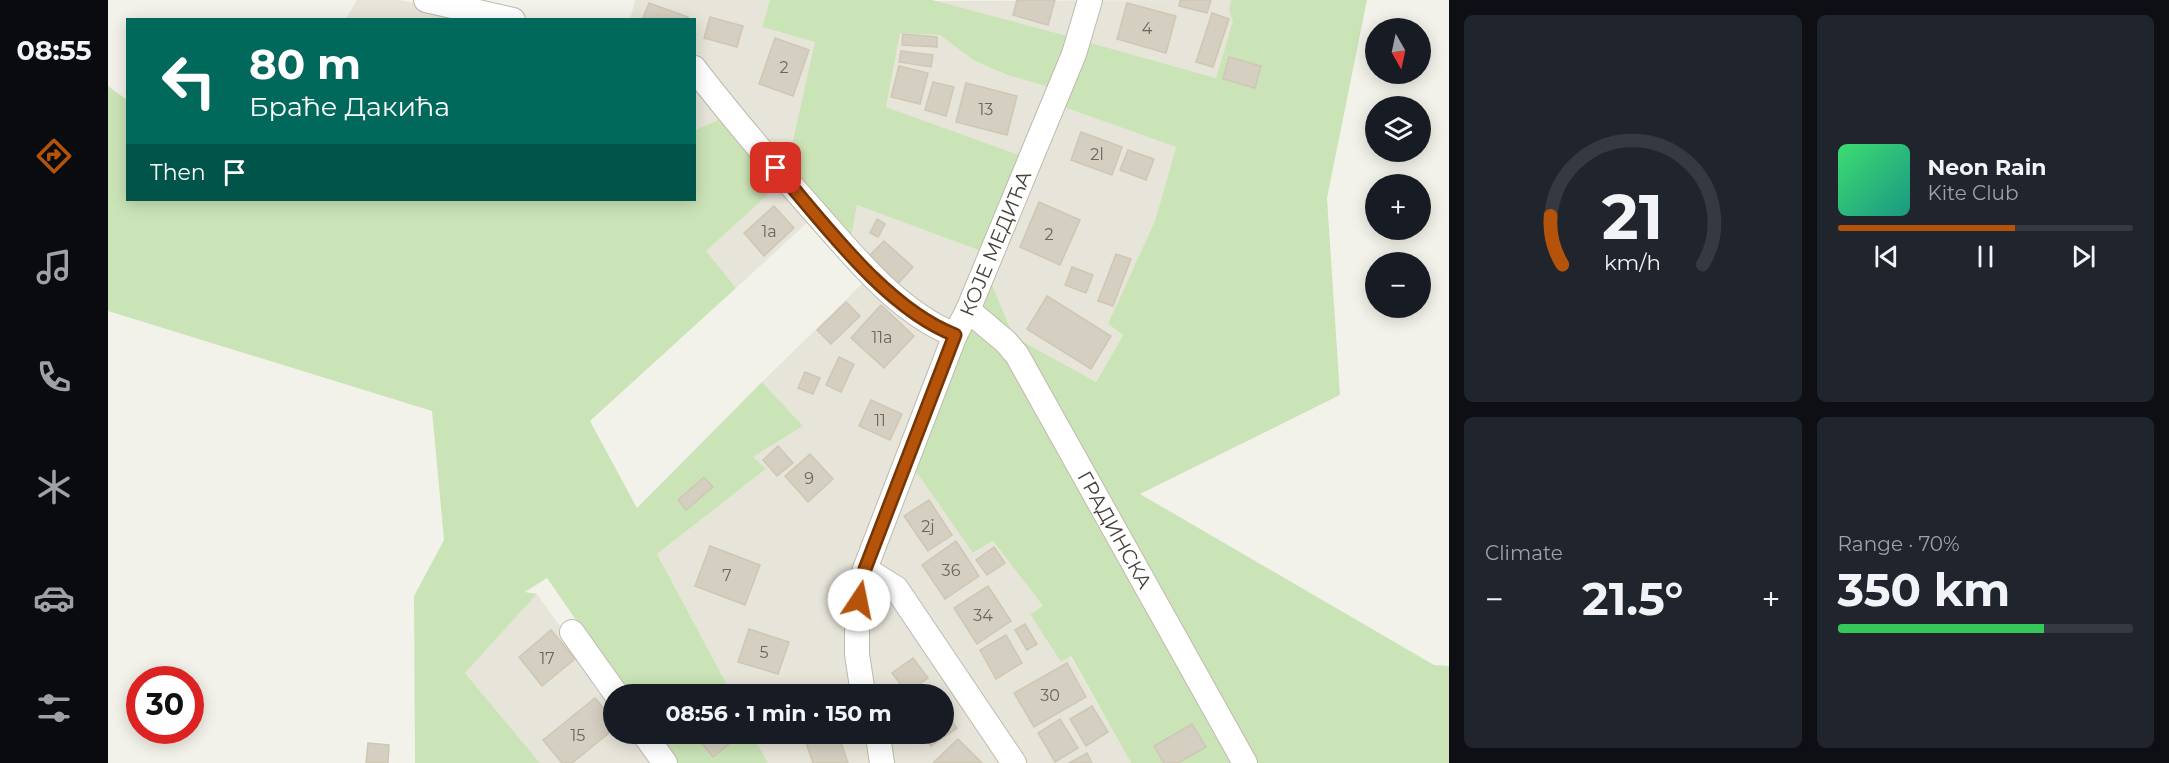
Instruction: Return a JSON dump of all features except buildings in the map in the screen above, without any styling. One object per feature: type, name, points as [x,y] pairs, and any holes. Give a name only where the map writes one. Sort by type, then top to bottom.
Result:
[{"type":"street","points":[[426,0],[504,18]]},
{"type":"street","name":"КОЈЕ МЕДИЋА","points":[[862,684],[857,654],[857,623],[865,569],[955,335],[968,310],[1074,54],[1090,0]]},
{"type":"street","points":[[696,71],[855,259],[920,316],[955,335]]},
{"type":"street","name":"ГРАДИНСКА","points":[[968,310],[1006,342],[1017,355],[1245,763]]},
{"type":"street","points":[[865,569],[896,588],[1014,763]]},
{"type":"street","points":[[572,632],[609,684]]},
{"type":"street","points":[[651,744],[665,763]]},
{"type":"street","points":[[878,744],[882,763]]},
{"type":"shaded area","points":[[357,0],[399,0],[488,18],[346,18]]},
{"type":"shaded area","points":[[635,0],[770,0],[762,27],[816,42],[786,172],[849,248],[857,205],[981,251],[1019,156],[886,107],[900,32],[940,35],[973,60],[1007,75],[1052,88],[1068,36],[933,1],[1231,0],[1229,11],[1234,21],[1216,78],[1084,41],[1061,106],[1176,147],[1155,221],[1109,325],[1123,335],[1095,383],[1014,337],[988,275],[910,463],[974,553],[993,541],[1043,606],[1031,614],[1061,662],[1070,656],[1131,763],[768,763],[758,744],[954,744],[954,684],[727,684],[657,554],[765,470],[753,457],[803,426],[762,382],[865,281],[809,221],[736,288],[705,251],[723,119],[696,130],[696,18],[630,18]]},
{"type":"shaded area","points":[[537,594],[603,687],[603,744],[644,744],[658,763],[540,763],[465,673]]},
{"type":"green space","points":[[770,0],[932,0],[1068,36],[1052,88],[1007,75],[973,60],[940,35],[900,33],[886,107],[1019,155],[981,251],[857,205],[849,249],[786,172],[815,42],[762,27]]},
{"type":"green space","points":[[1231,0],[1367,0],[1327,198],[1340,395],[1140,494],[1434,665],[1449,666],[1449,763],[1131,763],[1071,656],[1061,662],[1030,614],[1043,606],[993,541],[973,553],[910,463],[988,275],[1014,337],[1096,382],[1123,335],[1108,324],[1155,221],[1176,147],[1061,106],[1084,41],[1216,78],[1233,21],[1229,11]]},
{"type":"green space","points":[[108,86],[126,99],[126,201],[696,201],[696,130],[723,118],[776,187],[706,251],[736,288],[590,421],[637,508],[762,382],[803,426],[753,457],[766,469],[657,554],[727,684],[620,684],[547,578],[525,592],[537,594],[465,673],[540,763],[415,763],[414,596],[444,540],[432,411],[108,311]]},
{"type":"green space","points":[[662,744],[758,744],[768,763],[676,763]]},
{"type":"route","points":[[776,168],[855,259],[879,282],[920,316],[955,335],[865,569],[859,600]]}]
